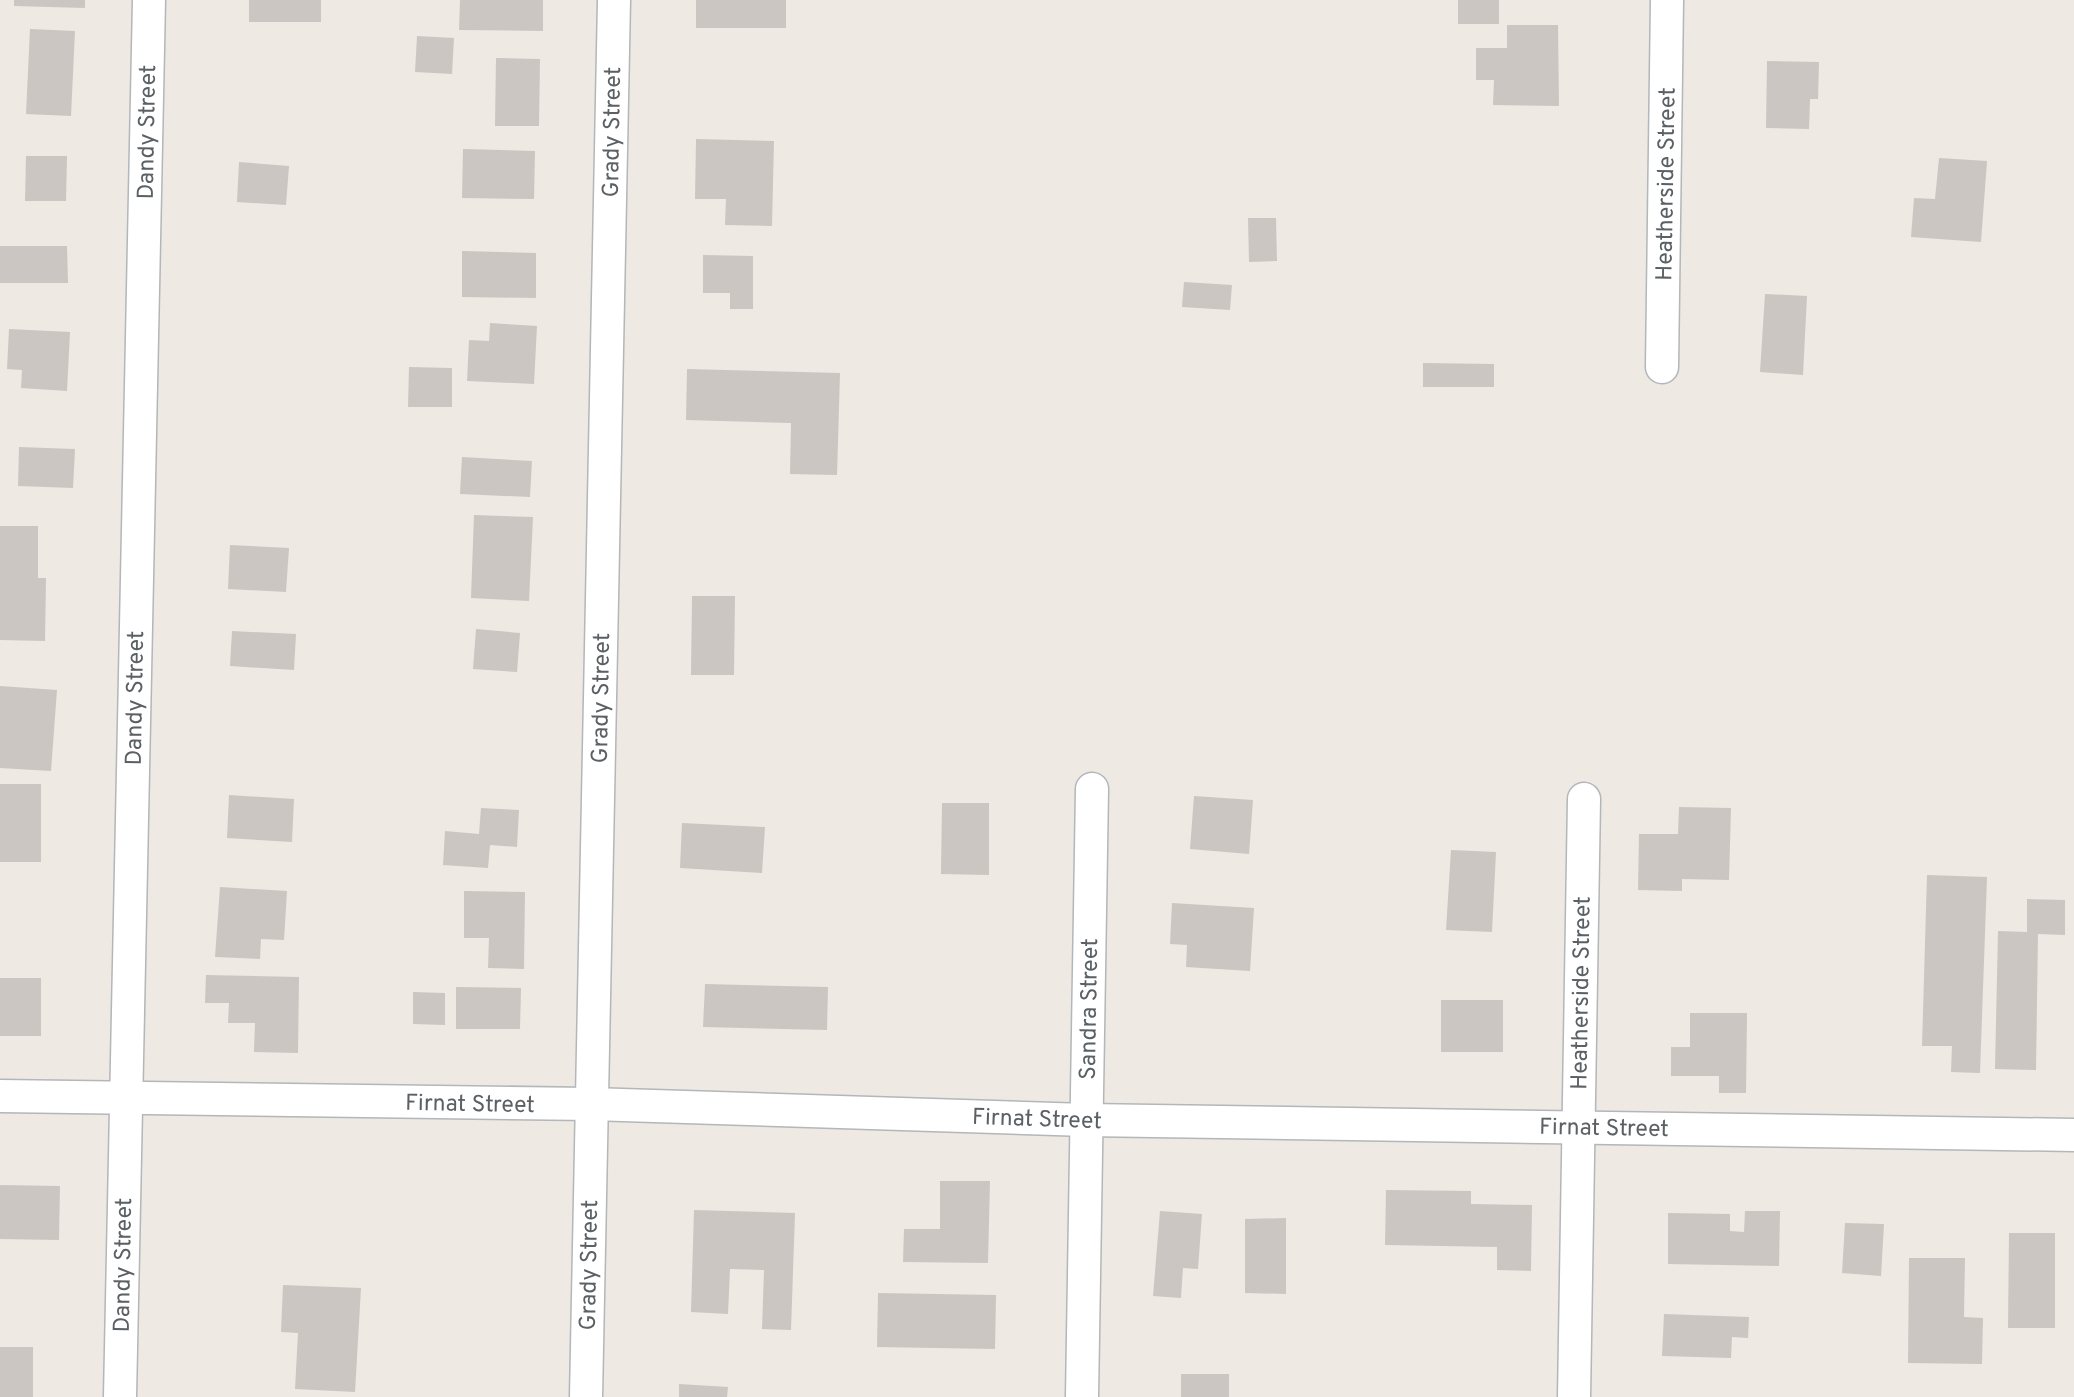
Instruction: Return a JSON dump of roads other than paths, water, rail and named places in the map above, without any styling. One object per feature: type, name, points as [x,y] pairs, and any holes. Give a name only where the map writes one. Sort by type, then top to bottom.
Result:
[{"type":"street","name":"Dandy Street","points":[[120,1397],[149,0]]},
{"type":"street","name":"Grady Street","points":[[586,1397],[614,0]]},
{"type":"street","name":"Heatherside Street","points":[[1662,367],[1667,0]]},
{"type":"street","name":"Sandra Street","points":[[1082,1397],[1092,789]]},
{"type":"street","name":"Heatherside Street","points":[[1574,1397],[1584,799]]},
{"type":"street","name":"Firnat Street","points":[[0,1096],[591,1104],[1086,1120],[2074,1135]]}]
